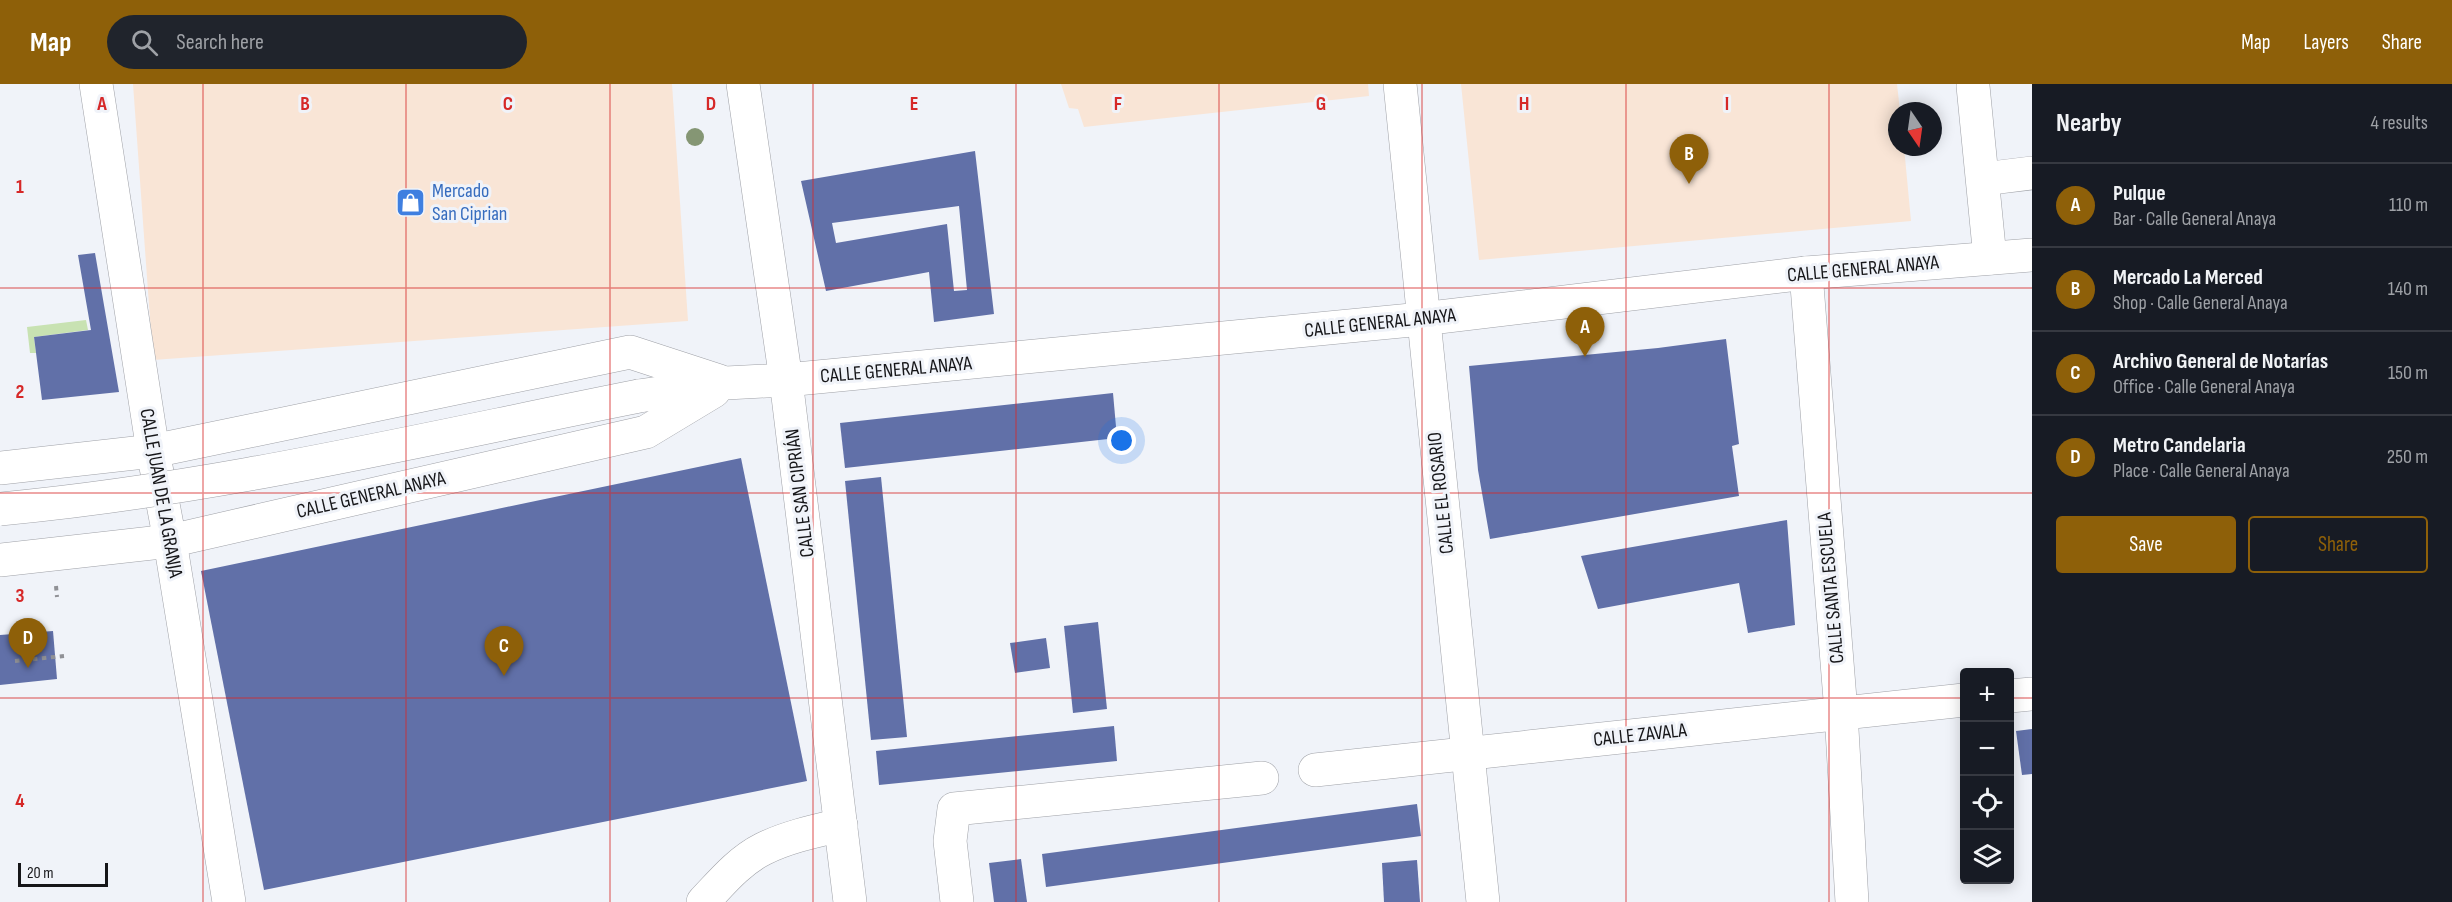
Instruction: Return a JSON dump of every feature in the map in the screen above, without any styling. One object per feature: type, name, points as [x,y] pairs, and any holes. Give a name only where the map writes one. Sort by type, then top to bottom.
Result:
[{"type":"street","name":"CALLE JUAN DE LA GRANJA","points":[[96,84],[153,451],[170,541],[229,902]]},
{"type":"street","name":"CALLE SAN CIPRIÁN","points":[[743,84],[786,380],[850,902]]},
{"type":"street","name":"CALLE EL ROSARIO","points":[[1400,84],[1422,320],[1483,902]]},
{"type":"street","points":[[1973,86],[1990,258]]},
{"type":"street","points":[[1983,179],[2032,173]]},
{"type":"street","name":"CALLE GENERAL ANAYA","points":[[0,509],[76,502],[198,484],[639,396],[726,383],[786,380],[1422,320],[1806,273],[2032,255]]},
{"type":"street","name":"CALLE SANTA ESCUELA","points":[[1806,273],[1841,712],[1852,902]]},
{"type":"street","name":"CALLE GENERAL ANAYA","points":[[0,468],[153,451],[630,352],[726,383]]},
{"type":"street","name":"CALLE GENERAL ANAYA","points":[[0,560],[170,541],[646,432],[726,383]]},
{"type":"street","points":[[2014,696],[2032,694]]},
{"type":"street","name":"CALLE ZAVALA","points":[[1316,770],[1960,700]]},
{"type":"street","points":[[957,902],[950,841],[954,809],[1262,778]]},
{"type":"street","points":[[703,902],[733,870],[763,849],[801,835],[841,825]]},
{"type":"path","points":[[15,661],[64,656]]},
{"type":"shaded area","name":"Mercado San Ciprian","points":[[133,84],[672,84],[688,321],[153,360]]},
{"type":"shaded area","points":[[1061,84],[1368,84],[1369,96],[1084,127],[1078,109],[1069,108]]},
{"type":"shaded area","points":[[1461,84],[1897,84],[1899,102],[1888,102],[1888,156],[1905,156],[1911,221],[1479,260]]},
{"type":"green space","points":[[86,320],[88,330],[34,337],[36,353],[30,353],[27,327]]},
{"type":"building","points":[[975,151],[994,314],[934,322],[929,272],[826,291],[801,181]],"holes":[[[959,206],[967,290],[954,291],[947,224],[836,243],[832,223]]]},
{"type":"building","points":[[95,253],[119,392],[42,400],[34,337],[91,330],[78,255]]},
{"type":"building","points":[[1726,339],[1739,444],[1732,446],[1739,496],[1490,539],[1478,470],[1469,366],[1658,348]]},
{"type":"building","points":[[1113,393],[1117,438],[845,468],[840,423]]},
{"type":"building","points":[[741,458],[807,781],[264,890],[201,571]]},
{"type":"building","points":[[881,477],[907,737],[871,740],[845,481]]},
{"type":"building","points":[[1787,520],[1795,625],[1748,633],[1739,583],[1598,609],[1581,556]]},
{"type":"building","points":[[1098,622],[1107,709],[1073,713],[1064,626]]},
{"type":"building","points":[[53,631],[57,679],[0,685],[0,635]]},
{"type":"building","points":[[1046,638],[1050,668],[1015,673],[1010,643]]},
{"type":"building","points":[[1114,726],[1117,761],[879,785],[876,751]]},
{"type":"building","points":[[2032,729],[2032,774],[2022,775],[2016,731]]},
{"type":"building","points":[[1417,804],[1421,836],[1046,887],[1042,854]]},
{"type":"building","points":[[1021,859],[1027,902],[994,902],[989,863]]},
{"type":"building","points":[[1417,860],[1420,902],[1384,902],[1382,863]]},
{"type":"place","name":"Mercado La Merced","points":[[1689,184]]},
{"type":"place","name":"Mercado San Ciprian","points":[[411,203]]},
{"type":"place","name":"Pulque","points":[[1585,357]]},
{"type":"place","name":"Metro Candelaria","points":[[28,668]]},
{"type":"place","name":"Archivo General de Notarías","points":[[504,676]]}]
